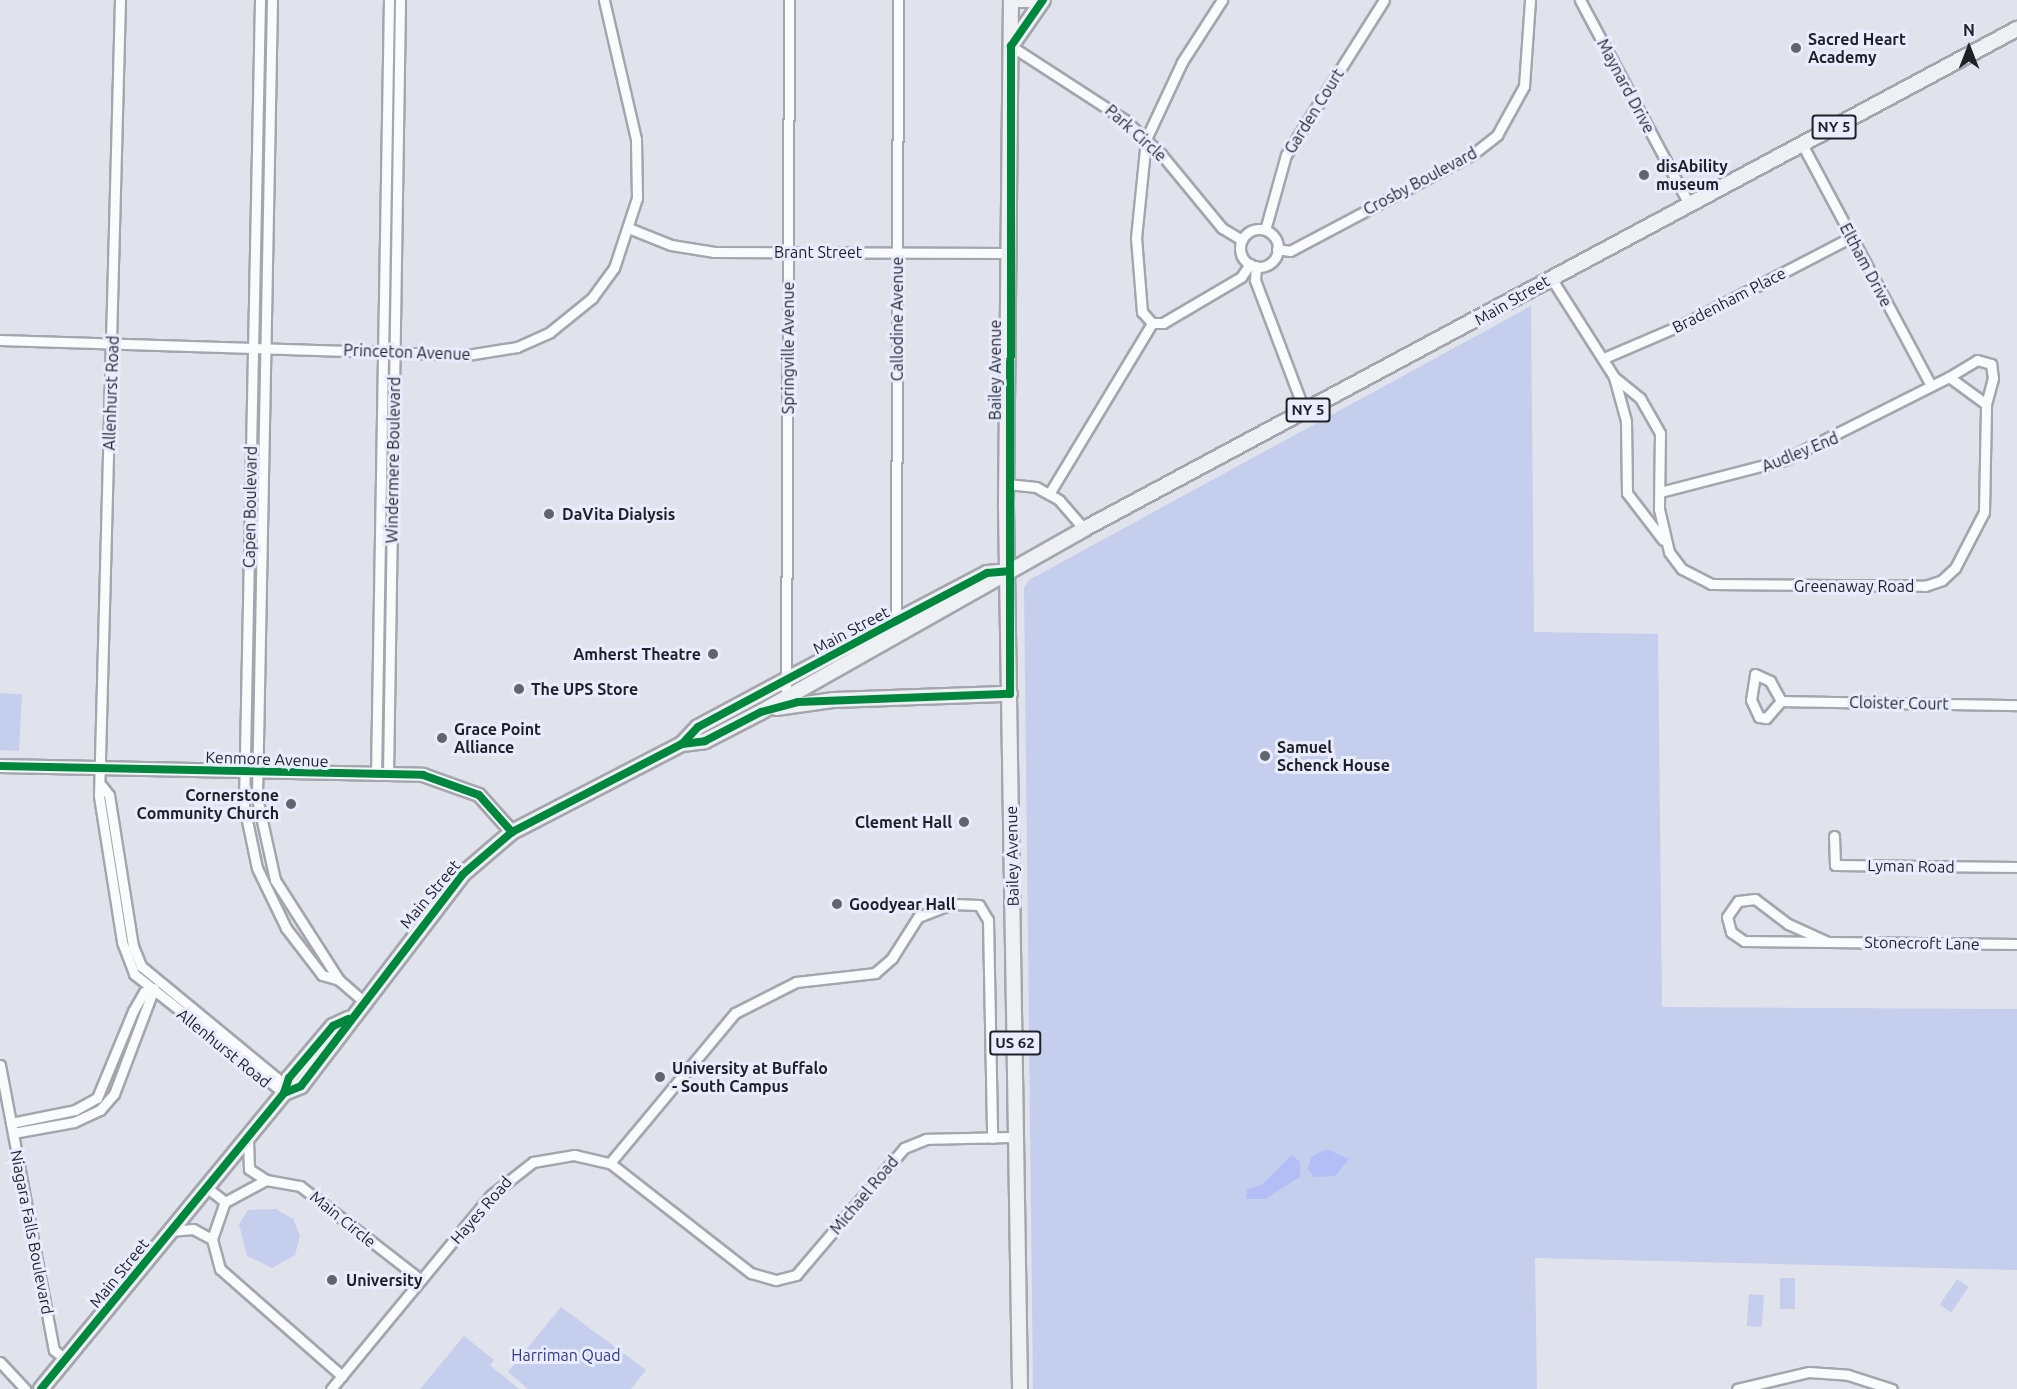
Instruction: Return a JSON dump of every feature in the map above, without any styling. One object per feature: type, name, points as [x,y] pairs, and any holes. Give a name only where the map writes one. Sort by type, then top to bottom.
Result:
[{"type":"main road","name":"Bailey Avenue","points":[[1011,0],[1007,484],[1020,1389]]},
{"type":"main road","points":[[1017,0],[1041,0]]},
{"type":"main road","points":[[1011,46],[1041,0]]},
{"type":"main road","name":"Main Street","points":[[682,744],[705,741],[761,712],[1084,529],[2017,29]]},
{"type":"main road","name":"Main Street","points":[[65,1359],[284,1093],[301,1086],[343,1034],[348,1019],[362,1000],[464,874],[512,832],[682,744],[698,727],[987,573],[1008,571]]},
{"type":"main road","points":[[761,712],[834,700],[1010,694]]},
{"type":"main road","name":"Kenmore Avenue","points":[[0,766],[440,777],[463,786],[512,832]]},
{"type":"main road","name":"NY 5","points":[[41,1389],[65,1359]]},
{"type":"street","name":"Allenhurst Road","points":[[120,0],[100,768],[102,786],[99,796],[112,883],[127,962],[155,986],[277,1078],[284,1093]]},
{"type":"street","name":"Capen Boulevard","points":[[260,0],[245,771],[246,824],[267,894],[304,954],[322,975],[339,980]]},
{"type":"street","name":"Capen Boulevard","points":[[272,0],[258,819],[278,887],[339,980],[362,1000]]},
{"type":"street","name":"Windermere Boulevard","points":[[382,775],[383,351],[389,0]]},
{"type":"street","name":"Windermere Boulevard","points":[[382,775],[395,351],[400,0]]},
{"type":"street","name":"Princeton Avenue","points":[[0,340],[482,354],[550,332],[604,284],[631,229],[638,159],[604,0]]},
{"type":"street","name":"Springville Avenue","points":[[786,697],[789,0]]},
{"type":"street","name":"Callodine Avenue","points":[[896,637],[898,0]]},
{"type":"street","points":[[1049,494],[1152,323],[1142,312],[1136,238],[1146,139],[1177,70],[1222,0]]},
{"type":"street","name":"Garden Court","points":[[1265,230],[1286,155],[1384,0]]},
{"type":"street","name":"Crosby Boulevard","points":[[1152,323],[1163,323],[1241,277],[1253,265],[1268,264],[1277,249],[1290,251],[1473,154],[1497,135],[1524,86],[1530,0]]},
{"type":"street","name":"Maynard Drive","points":[[1580,0],[1689,204]]},
{"type":"street","name":"Park Circle","points":[[1011,46],[1103,103],[1146,139],[1222,228],[1242,240]]},
{"type":"street","name":"Eltham Drive","points":[[1802,144],[1931,386]]},
{"type":"street","name":"Brant Street","points":[[631,229],[693,250],[788,253],[1008,253]]},
{"type":"street","points":[[1277,249],[1265,230],[1249,232],[1242,240],[1240,251],[1253,265],[1255,280],[1305,412]]},
{"type":"street","name":"Bradenham Place","points":[[1604,358],[1698,317],[1851,237]]},
{"type":"street","points":[[1551,278],[1614,377],[1640,398],[1660,433],[1660,492],[1666,544]]},
{"type":"street","name":"Greenaway Road","points":[[1614,377],[1626,421],[1627,493],[1682,569],[1711,584],[1934,584],[1955,568],[1984,512],[1986,404],[1994,378],[1991,364],[1977,360],[1931,386]]},
{"type":"street","points":[[1949,377],[1986,404]]},
{"type":"street","name":"Audley End","points":[[1660,492],[1784,460],[1931,386]]},
{"type":"street","points":[[1007,484],[1049,494],[1068,507],[1084,529]]},
{"type":"street","points":[[1755,674],[1770,681],[1781,701],[1774,713],[1759,717],[1751,700],[1755,674]]},
{"type":"street","name":"Cloister Court","points":[[1781,701],[2017,705]]},
{"type":"street","name":"Allenhurst Road","points":[[102,786],[109,795],[136,958],[155,986]]},
{"type":"street","name":"Lyman Road","points":[[1834,836],[1834,865],[2017,867]]},
{"type":"street","points":[[112,883],[123,881]]},
{"type":"street","points":[[267,894],[278,887]]},
{"type":"street","name":"Stonecroft Lane","points":[[1828,942],[1788,924],[1755,899],[1738,901],[1727,917],[1739,940],[1828,942],[2017,944]]},
{"type":"street","points":[[610,1163],[735,1013],[796,982],[875,973],[892,957],[918,917],[952,904],[979,905],[988,920],[992,1138]]},
{"type":"street","points":[[12,1128],[87,1104],[106,1086],[155,986]]},
{"type":"street","points":[[12,1128],[93,1114],[114,1094],[120,1057]]},
{"type":"street","name":"Niagara Falls Boulevard","points":[[0,1065],[54,1350],[65,1359]]},
{"type":"street","points":[[87,1104],[93,1114]]},
{"type":"street","points":[[249,1136],[247,1165],[266,1180],[225,1202],[212,1239],[216,1261],[228,1281],[342,1376]]},
{"type":"street","name":"Michael Road","points":[[796,1275],[904,1148],[926,1139],[1017,1137]]},
{"type":"street","name":"Hayes Road","points":[[332,1389],[491,1194],[522,1168],[560,1155],[610,1163],[751,1273],[776,1280],[796,1275]]},
{"type":"street","name":"Main Circle","points":[[266,1180],[308,1191],[421,1280]]},
{"type":"street","points":[[206,1187],[225,1202]]},
{"type":"street","points":[[171,1231],[193,1229],[212,1239]]},
{"type":"street","points":[[0,1362],[11,1377],[25,1389]]},
{"type":"street","points":[[1737,1389],[1809,1372],[1848,1374],[1892,1389]]},
{"type":"street","points":[[0,1376],[11,1377]]},
{"type":"green space","points":[[261,151],[264,152],[259,334],[258,332]]},
{"type":"green space","points":[[1531,306],[1534,632],[1658,634],[1662,1007],[2017,1009],[2017,1270],[1535,1258],[1537,1389],[1033,1389],[1024,588],[1029,580]]},
{"type":"green space","points":[[260,361],[255,550],[253,548]]},
{"type":"green space","points":[[253,566],[255,566],[252,747],[250,747]]},
{"type":"green space","points":[[0,693],[22,694],[19,751],[0,750]]},
{"type":"green space","points":[[276,1209],[293,1219],[300,1236],[295,1255],[272,1268],[247,1256],[239,1224],[248,1210]]},
{"type":"green space","points":[[1780,1278],[1795,1278],[1795,1309],[1780,1309]]},
{"type":"green space","points":[[1957,1279],[1969,1287],[1951,1313],[1940,1305]]},
{"type":"green space","points":[[1749,1294],[1764,1295],[1762,1327],[1747,1326]]},
{"type":"green space","name":"Harriman Quad","points":[[561,1307],[646,1370],[631,1389],[528,1389],[508,1372]]},
{"type":"green space","points":[[464,1336],[494,1360],[490,1365],[519,1389],[420,1389]]},
{"type":"water","points":[[1326,1149],[1349,1159],[1335,1176],[1314,1177],[1308,1169],[1311,1157]]},
{"type":"water","points":[[1292,1155],[1300,1162],[1300,1177],[1265,1199],[1246,1199],[1247,1189],[1262,1185]]},
{"type":"cycle path","points":[[682,744],[705,741],[761,712],[798,702],[1010,694],[1011,46],[1043,0]]},
{"type":"cycle path","points":[[284,1093],[301,1086],[463,874],[512,832],[682,744],[698,727],[987,573],[1008,571]]},
{"type":"cycle path","points":[[0,766],[423,775],[479,795],[512,832]]},
{"type":"cycle path","points":[[41,1389],[284,1093],[289,1078],[333,1026],[348,1019]]},
{"type":"place","name":"Sacred Heart Academy","points":[[1796,48]]},
{"type":"place","name":"disAbility museum","points":[[1644,175]]},
{"type":"place","name":"DaVita Dialysis","points":[[549,514]]},
{"type":"place","name":"Amherst Theatre","points":[[713,654]]},
{"type":"place","name":"The UPS Store","points":[[519,689]]},
{"type":"place","name":"Grace Point Alliance","points":[[442,738]]},
{"type":"place","name":"Samuel Schenck House","points":[[1265,756]]},
{"type":"place","name":"Cornerstone Community Church","points":[[291,804]]},
{"type":"place","name":"Clement Hall","points":[[964,822]]},
{"type":"place","name":"Goodyear Hall","points":[[837,904]]},
{"type":"place","name":"University at Buffalo - South Campus","points":[[660,1077]]},
{"type":"place","name":"University","points":[[332,1280]]}]
